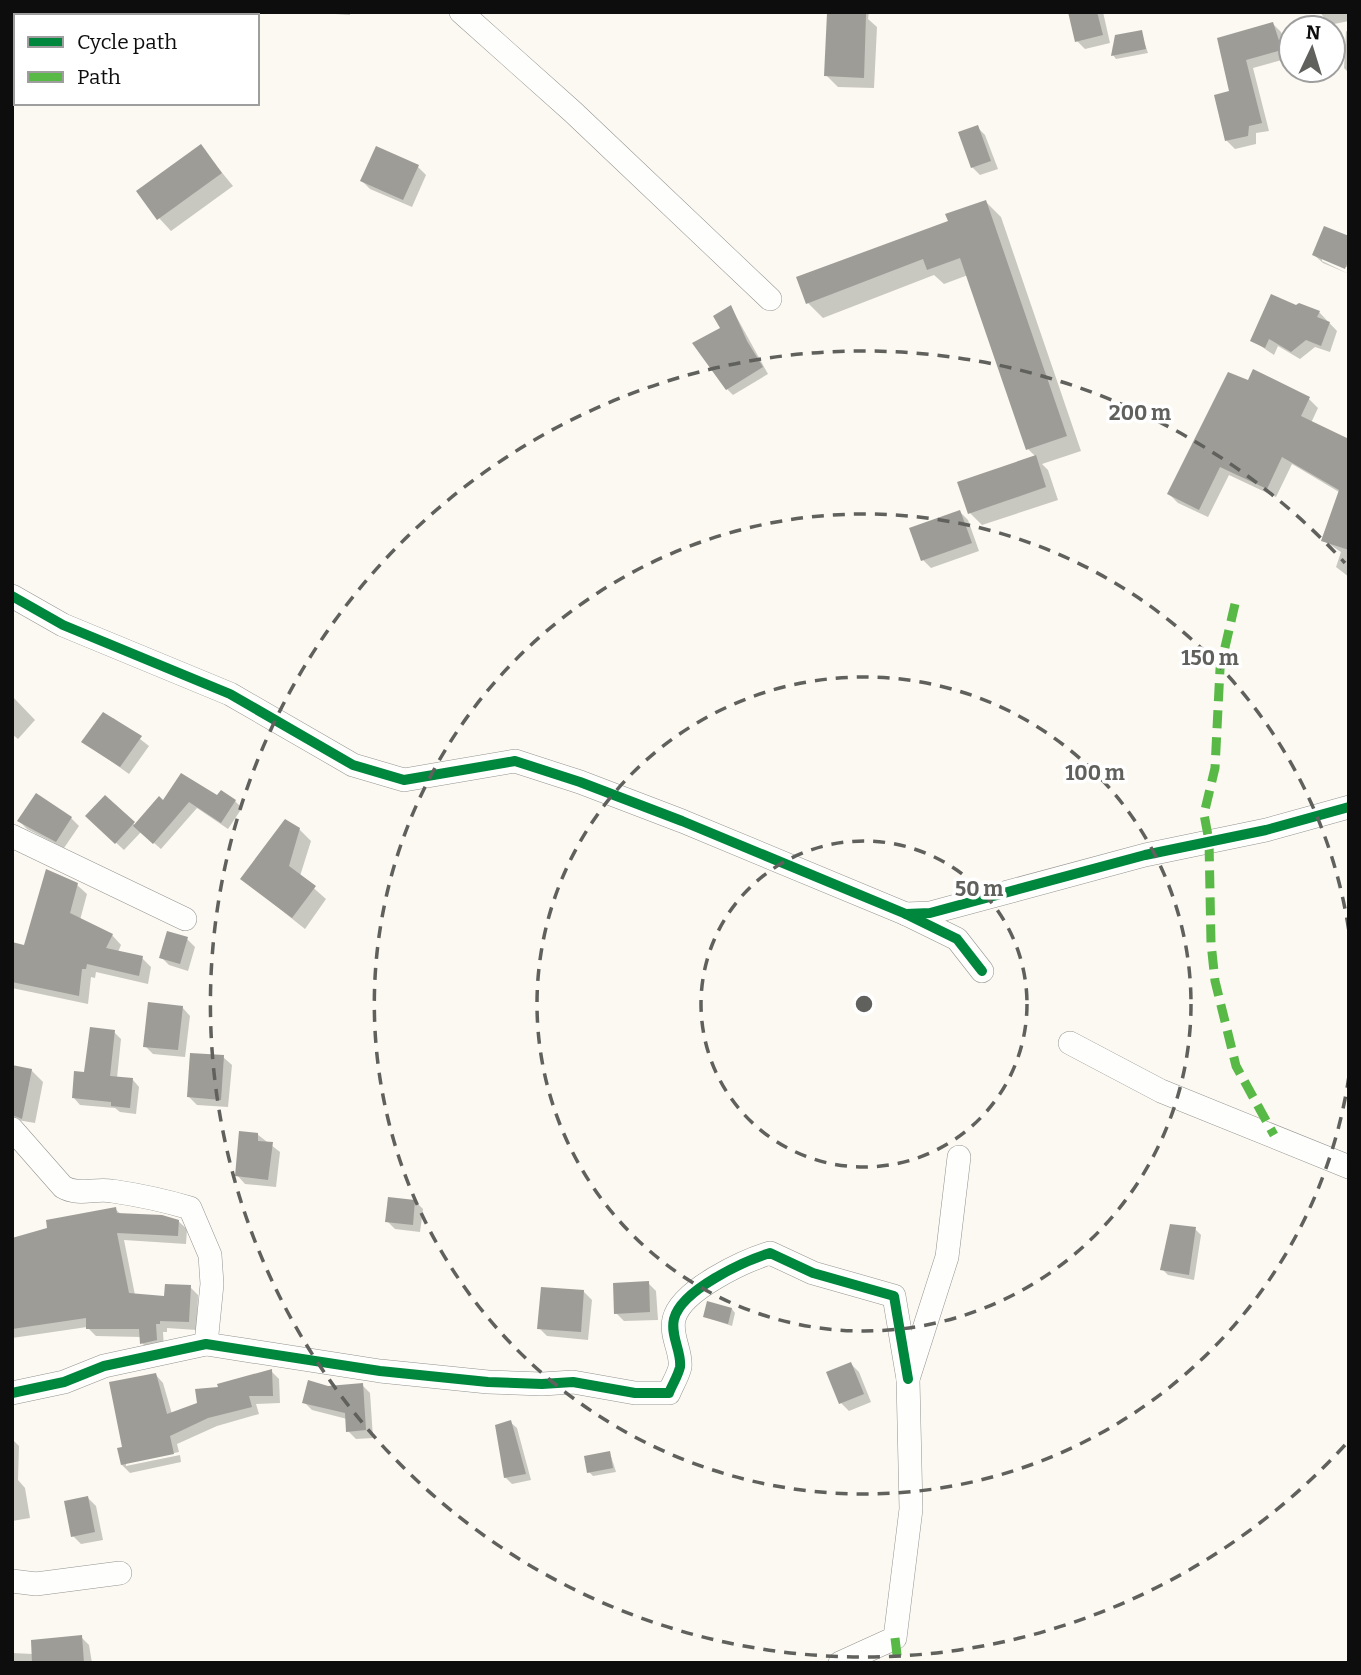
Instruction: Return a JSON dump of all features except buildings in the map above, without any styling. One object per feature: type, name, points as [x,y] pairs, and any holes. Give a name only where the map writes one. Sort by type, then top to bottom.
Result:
[{"type":"street","points":[[461,12],[573,112],[770,299]]},
{"type":"street","points":[[12,596],[63,625],[230,694],[353,765],[384,777],[404,780],[515,761],[682,821],[906,915],[957,939],[982,971]]},
{"type":"street","points":[[906,915],[930,912],[1145,855],[1266,830],[1349,807]]},
{"type":"street","points":[[12,836],[185,919]]},
{"type":"street","points":[[1070,1043],[1161,1091],[1349,1167]]},
{"type":"street","points":[[12,1129],[63,1187],[71,1191],[109,1191],[153,1196],[190,1208],[210,1255],[212,1284],[206,1344]]},
{"type":"street","points":[[908,1378],[947,1257],[959,1157]]},
{"type":"street","points":[[12,1393],[64,1382],[117,1363],[206,1344],[380,1371],[488,1382],[573,1382],[635,1393],[669,1393],[680,1366],[673,1332],[674,1317],[698,1289],[750,1259],[771,1253],[813,1273],[894,1296],[908,1378],[911,1509],[895,1638],[840,1663]]},
{"type":"street","points":[[12,1581],[36,1584],[120,1573]]},
{"type":"marked path","points":[[1235,604],[1220,669],[1215,768],[1204,814],[1209,841],[1211,943],[1215,981],[1236,1066],[1274,1135]]},
{"type":"marked path","points":[[895,1638],[898,1663]]},
{"type":"cycle path","points":[[12,596],[63,625],[230,694],[353,765],[404,780],[515,761],[580,782],[682,821],[906,914],[957,939],[982,971]]},
{"type":"cycle path","points":[[906,914],[930,913],[1145,855],[1266,830],[1349,807]]},
{"type":"cycle path","points":[[12,1393],[64,1382],[104,1366],[206,1344],[380,1371],[488,1382],[573,1382],[635,1393],[669,1393],[680,1367],[673,1325],[679,1308],[715,1278],[770,1253],[813,1273],[894,1296],[908,1379]]}]
